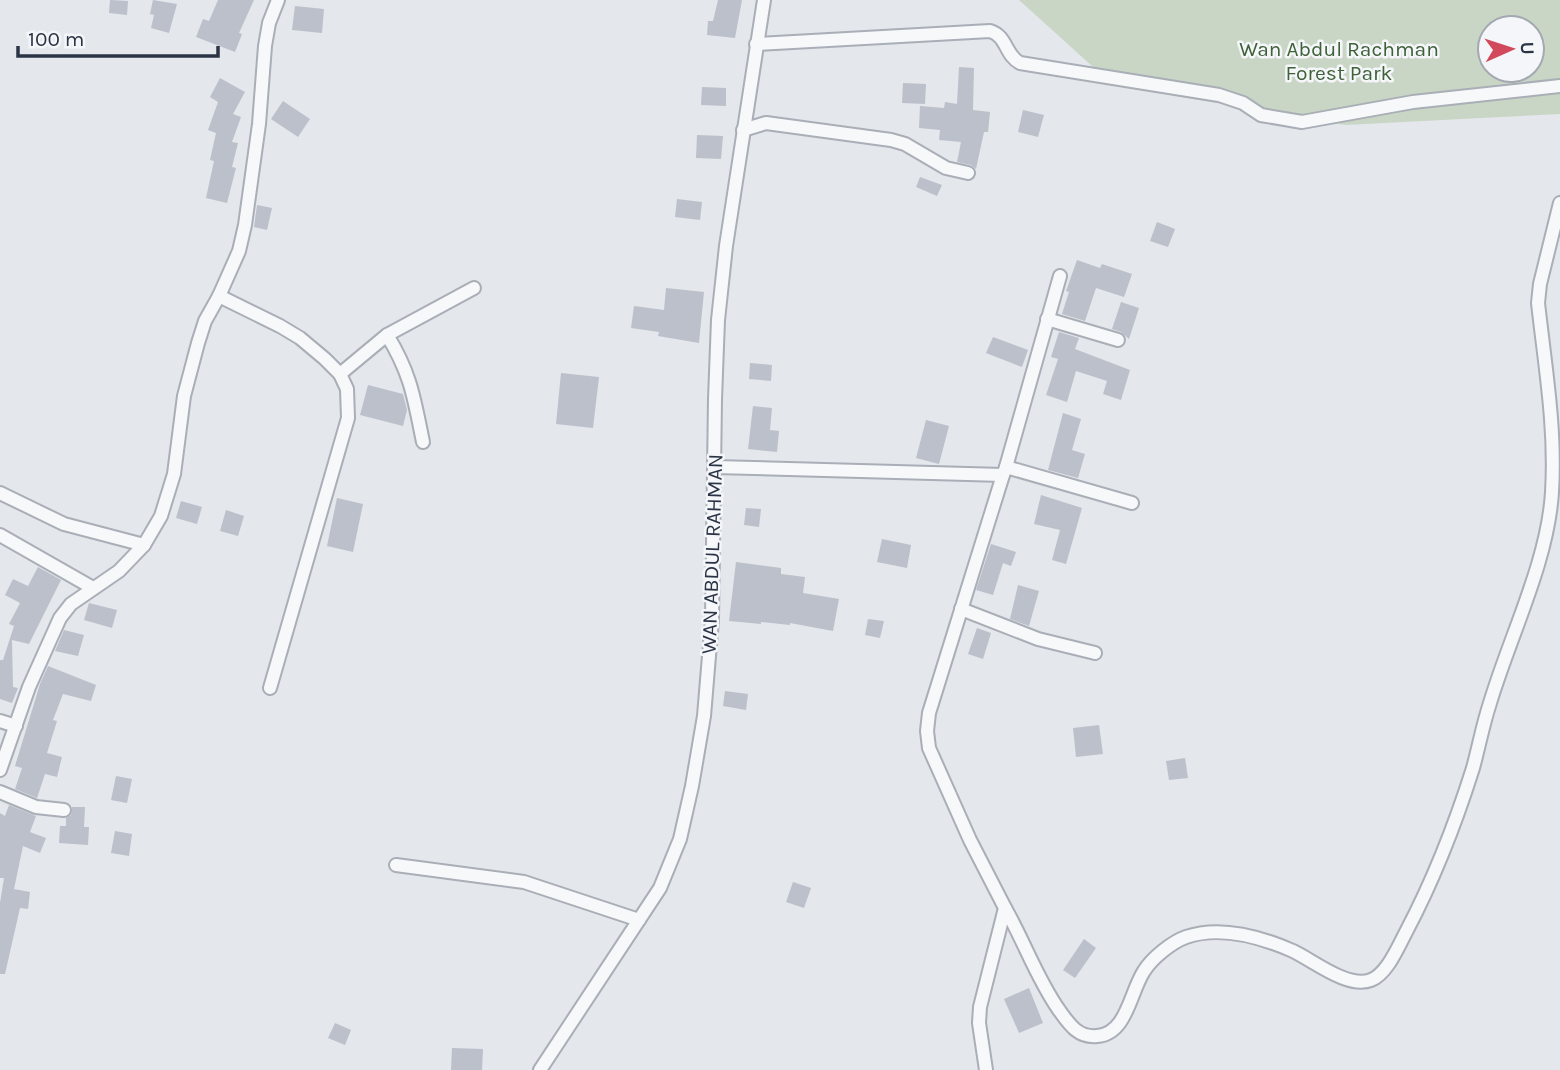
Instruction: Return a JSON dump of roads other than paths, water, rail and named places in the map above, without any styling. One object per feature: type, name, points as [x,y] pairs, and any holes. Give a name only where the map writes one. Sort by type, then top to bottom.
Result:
[{"type":"street","points":[[0,770],[29,687],[60,618],[71,604],[119,571],[144,545],[161,516],[174,474],[184,396],[205,321],[239,251],[245,225],[259,124],[265,46],[278,0]]},
{"type":"street","name":"WAN ABDUL RAHMAN","points":[[540,1070],[660,888],[680,839],[704,716],[712,620],[718,320],[743,130],[764,0]]},
{"type":"street","points":[[756,44],[989,31],[1001,37],[1014,60],[1020,63],[1219,95],[1243,103],[1261,115],[1302,122],[1413,102],[1560,86]]},
{"type":"street","points":[[743,130],[766,123],[891,140],[905,144],[946,168],[968,173]]},
{"type":"street","points":[[1060,276],[1004,471],[929,713],[927,731],[929,748],[970,840],[1043,984],[1078,1034],[1092,1037],[1115,1030],[1145,968],[1171,944],[1185,937],[1210,932],[1249,936],[1293,951],[1353,982],[1375,979],[1385,968],[1422,902],[1448,843],[1474,765],[1490,703],[1544,541],[1552,494],[1552,431],[1538,303],[1540,284],[1560,203]]},
{"type":"street","points":[[340,374],[387,335],[474,288]]},
{"type":"street","points":[[219,296],[300,338],[340,374],[346,389],[348,418],[270,688]]},
{"type":"street","points":[[1047,319],[1118,340]]},
{"type":"street","points":[[387,335],[401,357],[411,381],[423,442]]},
{"type":"street","points":[[715,467],[1004,471],[1132,503]]},
{"type":"street","points":[[0,493],[64,524],[144,545]]},
{"type":"street","points":[[0,535],[93,588]]},
{"type":"street","points":[[961,610],[1038,639],[1095,653]]},
{"type":"street","points":[[0,721],[16,726]]},
{"type":"street","points":[[0,792],[36,807],[64,810]]},
{"type":"street","points":[[396,865],[524,882],[639,920]]},
{"type":"street","points":[[986,1070],[979,1023],[980,1007],[1005,908]]},
{"type":"park label","name":"Wan Abdul Rachman Forest Park","points":[[1339,61]]}]
